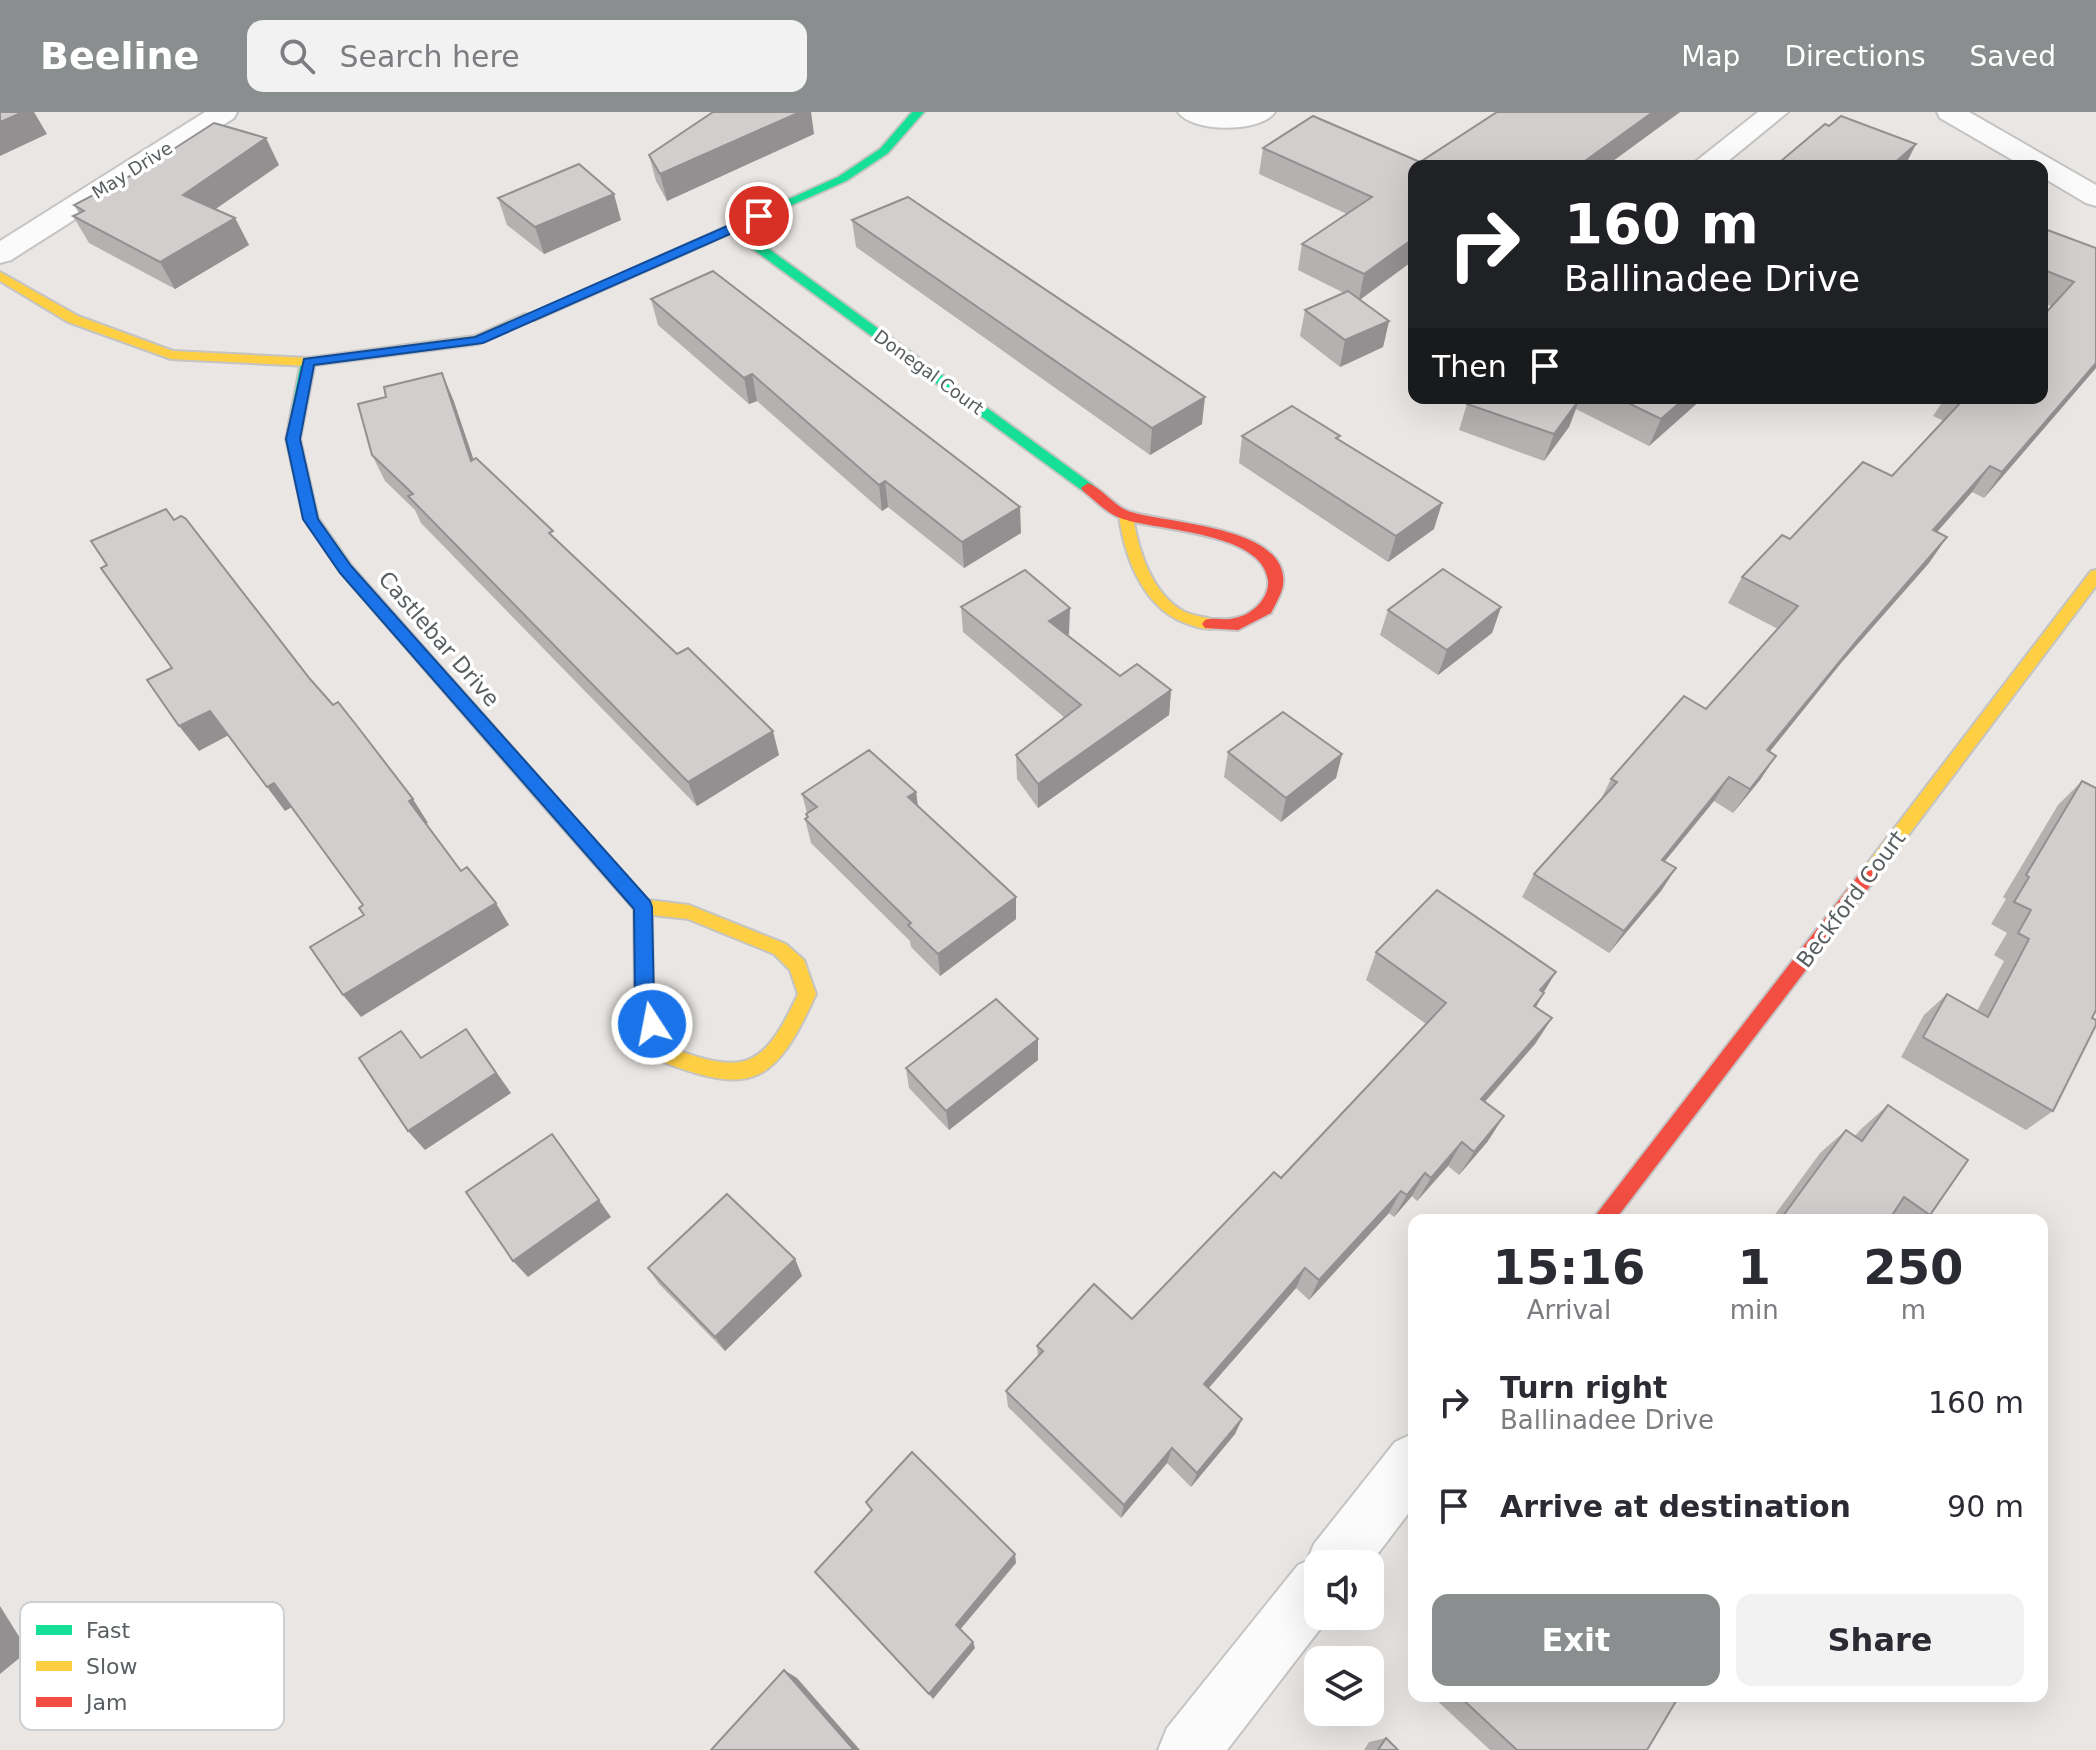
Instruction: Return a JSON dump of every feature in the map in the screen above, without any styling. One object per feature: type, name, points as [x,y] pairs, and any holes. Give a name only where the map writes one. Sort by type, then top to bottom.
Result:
[{"type":"street","points":[[0,276],[73,319],[171,355],[308,362],[478,340],[842,179],[884,151],[918,112]]},
{"type":"street","points":[[1191,112],[1203,118],[1230,120],[1262,112]]},
{"type":"street","points":[[1712,160],[1775,112]]},
{"type":"street","points":[[1950,112],[2032,160]]},
{"type":"street","name":"May Drive","points":[[0,254],[207,115]]},
{"type":"street","points":[[2048,169],[2096,197]]},
{"type":"street","name":"Donegal Court","points":[[732,228],[1126,516],[1167,521],[1249,546],[1266,556],[1275,570],[1276,581],[1268,606],[1259,616],[1234,624],[1207,624],[1185,618],[1167,607],[1127,539],[1126,516]]},
{"type":"street","name":"Castlebar Drive","points":[[308,362],[293,439],[311,519],[346,569],[643,907]]},
{"type":"street","name":"Beckford Court","points":[[1607,1214],[1833,923],[2096,575]]},
{"type":"street","points":[[643,907],[689,912],[780,949],[798,966],[807,994],[790,1033],[773,1057],[746,1075],[719,1075],[665,1054],[644,1000],[643,907]]},
{"type":"street","points":[[1345,1550],[1408,1469]]},
{"type":"street","points":[[1189,1750],[1304,1603]]},
{"type":"building","points":[[0,112],[23,112],[0,122]]},
{"type":"building","points":[[713,112],[800,112],[660,174],[649,155]]},
{"type":"building","points":[[1497,112],[1653,112],[1586,160],[1423,160]]},
{"type":"building","points":[[1313,116],[1415,160],[1408,160],[1408,242],[1364,274],[1302,244],[1372,197],[1263,148]]},
{"type":"building","points":[[1841,116],[1916,144],[1898,160],[1782,160],[1825,124],[1829,126]]},
{"type":"building","points":[[214,123],[266,138],[183,195],[235,218],[160,262],[73,216],[84,211],[74,205],[138,172]]},
{"type":"building","points":[[579,164],[614,194],[535,227],[498,198]]},
{"type":"building","points":[[908,197],[1205,397],[1152,428],[852,220]]},
{"type":"building","points":[[2048,230],[2096,248],[2096,363],[2002,472],[1990,466],[1933,530],[1947,537],[1767,750],[1776,756],[1750,789],[1729,777],[1662,860],[1676,868],[1624,931],[1534,874],[1617,782],[1611,779],[1684,696],[1706,709],[1798,606],[1742,577],[1782,535],[1790,539],[1863,462],[1892,476],[1959,404],[2048,404],[2048,310],[2074,282],[2048,271]]},
{"type":"building","points":[[713,271],[1020,507],[962,542],[885,481],[879,485],[752,374],[744,378],[651,299]]},
{"type":"building","points":[[1348,291],[1389,321],[1345,340],[1305,310]]},
{"type":"building","points":[[442,373],[471,461],[476,458],[553,531],[549,533],[677,654],[688,648],[773,731],[688,782],[408,496],[413,494],[372,455],[358,404],[386,397],[384,387]]},
{"type":"building","points":[[1467,404],[1576,404],[1554,434]]},
{"type":"building","points":[[1630,404],[1678,404],[1661,419]]},
{"type":"building","points":[[1292,406],[1340,436],[1336,438],[1442,503],[1396,536],[1242,436]]},
{"type":"building","points":[[166,509],[174,520],[181,516],[186,519],[310,679],[333,705],[338,702],[357,726],[413,799],[409,801],[461,871],[467,867],[496,903],[343,995],[310,947],[364,915],[359,908],[363,905],[274,783],[267,787],[210,711],[179,726],[147,680],[172,668],[101,568],[107,565],[91,541]]},
{"type":"building","points":[[1443,569],[1501,607],[1447,650],[1388,610]]},
{"type":"building","points":[[1025,570],[1070,608],[1049,621],[1120,676],[1137,664],[1171,690],[1038,784],[1016,755],[1081,705],[961,607]]},
{"type":"building","points":[[1283,712],[1342,754],[1286,798],[1228,752]]},
{"type":"building","points":[[869,750],[916,792],[908,797],[1016,897],[938,954],[908,925],[911,923],[805,819],[808,817],[806,814],[817,807],[802,794]]},
{"type":"building","points":[[2082,781],[2096,788],[2096,1010],[2092,1018],[2096,1020],[2096,1025],[2053,1111],[1923,1037],[1947,994],[1988,1017],[2029,939],[2018,933],[2031,910],[2014,902],[2029,877],[2026,875]]},
{"type":"building","points":[[1437,890],[1556,972],[1540,990],[1544,993],[1534,1006],[1552,1018],[1481,1099],[1504,1116],[1474,1152],[1462,1142],[1431,1178],[1425,1173],[1407,1195],[1401,1191],[1319,1280],[1305,1268],[1204,1384],[1242,1419],[1197,1473],[1172,1448],[1124,1505],[1006,1391],[1043,1351],[1037,1346],[1094,1284],[1132,1319],[1274,1172],[1281,1178],[1446,1003],[1376,952]]},
{"type":"building","points":[[996,999],[1038,1039],[946,1111],[906,1068]]},
{"type":"building","points":[[466,1029],[496,1073],[408,1131],[359,1058],[401,1031],[421,1058]]},
{"type":"building","points":[[1888,1105],[1968,1160],[1931,1214],[1904,1197],[1893,1214],[1784,1214],[1846,1130],[1862,1141]]},
{"type":"building","points":[[552,1134],[599,1200],[513,1261],[466,1192]]},
{"type":"building","points":[[727,1194],[795,1259],[715,1337],[648,1268]]},
{"type":"building","points":[[912,1452],[1015,1554],[956,1625],[973,1642],[929,1694],[815,1572],[872,1510],[866,1502]]},
{"type":"building","points":[[784,1670],[854,1750],[711,1750]]},
{"type":"building","points":[[1465,1702],[1675,1702],[1647,1750],[1517,1750]]},
{"type":"building","points":[[1386,1738],[1398,1750],[1378,1750]]},
{"type":"traffic: fast","points":[[530,317],[842,179],[884,151],[918,112]]},
{"type":"traffic: fast","points":[[732,228],[1088,488]]},
{"type":"traffic: fast","points":[[308,362],[293,439],[311,519],[346,569],[543,794]]},
{"type":"traffic: slow","points":[[0,276],[73,319],[171,355],[308,362],[478,340],[530,317]]},
{"type":"traffic: slow","points":[[1126,516],[1140,566],[1160,600],[1183,617],[1210,624]]},
{"type":"traffic: slow","points":[[1870,873],[2096,575]]},
{"type":"traffic: slow","points":[[543,794],[643,907],[689,912],[780,949],[798,966],[807,994],[795,1022],[769,1059],[754,1068],[737,1072],[717,1071],[665,1054],[644,1000],[643,907]]},
{"type":"traffic: jam","points":[[1088,488],[1124,514],[1231,538],[1255,550],[1271,564],[1276,584],[1266,609],[1238,624],[1210,624]]},
{"type":"traffic: jam","points":[[1607,1214],[1870,873]]},
{"type":"route","points":[[652,1024],[644,1000],[643,907],[346,569],[311,519],[293,439],[308,362],[478,340],[759,216]]}]
